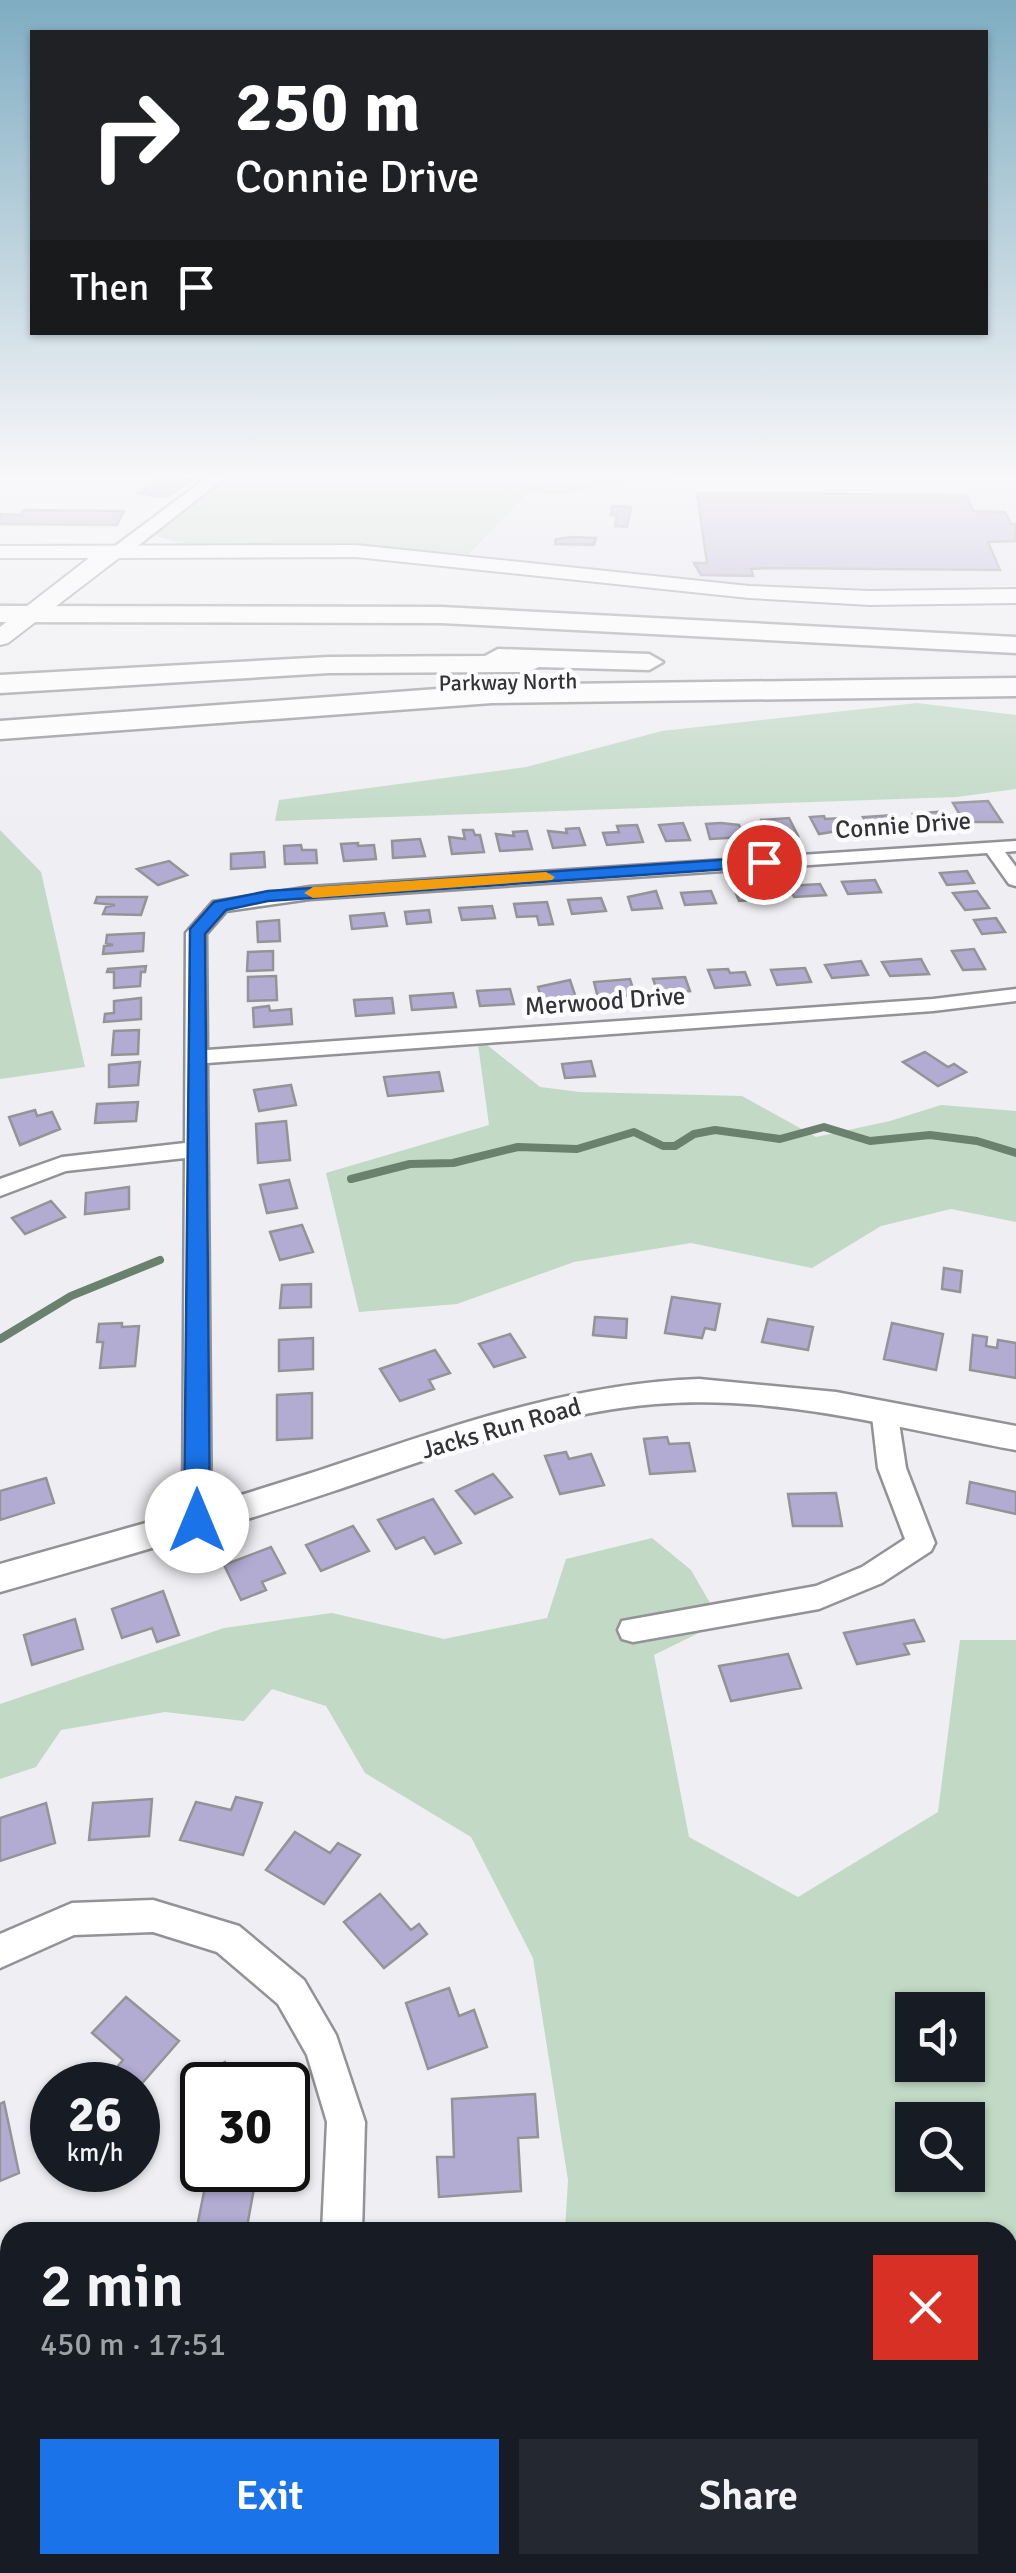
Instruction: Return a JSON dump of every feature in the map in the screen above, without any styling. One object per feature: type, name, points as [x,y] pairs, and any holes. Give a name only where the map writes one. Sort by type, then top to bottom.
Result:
[{"type":"highway","points":[[9,627],[440,615],[1016,646]]},
{"type":"highway","name":"Parkway North","points":[[9,627],[315,642],[1016,658]]},
{"type":"highway","points":[[0,659],[340,656],[675,662]]},
{"type":"highway","points":[[0,684],[366,664],[1016,673]]},
{"type":"highway","points":[[712,664],[1016,673]]},
{"type":"highway","name":"Parkway North","points":[[0,694],[674,680],[1016,686]]},
{"type":"highway","points":[[0,730],[492,694],[1016,686]]},
{"type":"main road","points":[[9,627],[51,596]]},
{"type":"main road","points":[[9,627],[66,596]]},
{"type":"main road","points":[[842,596],[1011,596]]},
{"type":"street","name":"Connie Drive","points":[[197,1521],[196,933],[220,906],[282,895],[1016,846]]},
{"type":"street","points":[[992,847],[1016,880]]},
{"type":"street","name":"Merwood Drive","points":[[198,1057],[913,1006],[1016,995]]},
{"type":"street","points":[[0,1188],[62,1164],[199,1149]]},
{"type":"street","name":"Jacks Run Road","points":[[0,1578],[197,1521],[499,1424],[581,1404],[656,1392],[724,1390],[1016,1438]]},
{"type":"street","points":[[633,1630],[819,1598],[872,1575],[921,1543],[892,1468],[885,1416]]},
{"type":"street","points":[[0,1951],[72,1920],[154,1916],[227,1938],[290,1992],[323,2048],[346,2122],[342,2222]]},
{"type":"green space","points":[[917,703],[1016,715],[1016,789],[957,797],[275,821],[279,800],[526,767],[662,731]]},
{"type":"green space","points":[[0,830],[41,872],[85,1067],[0,1079]]},
{"type":"green space","points":[[477,1037],[540,1087],[580,1092],[742,1096],[816,1137],[941,1105],[1016,1111],[1016,1222],[951,1209],[881,1226],[812,1268],[691,1243],[574,1262],[457,1304],[359,1312],[326,1173],[489,1125]]},
{"type":"green space","points":[[652,1538],[691,1570],[721,1622],[654,1655],[689,1837],[798,1897],[938,1812],[960,1640],[1016,1640],[1016,2222],[566,2222],[568,2180],[533,1958],[471,1837],[365,1773],[326,1706],[272,1689],[244,1721],[165,1712],[61,1730],[36,1767],[0,1779],[0,1704],[224,1628],[332,1613],[444,1639],[547,1618],[566,1559]]},
{"type":"building","points":[[988,801],[1002,822],[964,822],[953,803]]},
{"type":"building","points":[[946,811],[953,822],[919,825],[913,814]]},
{"type":"building","points":[[894,815],[900,826],[886,827],[888,830],[871,831],[863,817]]},
{"type":"building","points":[[810,817],[843,818],[849,829],[819,834]]},
{"type":"building","points":[[789,818],[798,836],[766,835],[761,824],[761,820]]},
{"type":"building","points":[[683,823],[690,840],[666,841],[659,825]]},
{"type":"building","points":[[706,824],[739,825],[744,837],[710,839]]},
{"type":"building","points":[[637,825],[643,842],[607,845],[603,833],[619,832],[617,826]]},
{"type":"building","points":[[579,828],[585,845],[553,848],[548,831],[567,833],[566,829]]},
{"type":"building","points":[[463,830],[480,835],[484,852],[452,854],[449,837],[465,839]]},
{"type":"building","points":[[527,831],[532,849],[500,851],[496,834],[514,836],[513,832]]},
{"type":"building","points":[[420,839],[425,856],[393,858],[392,841]]},
{"type":"building","points":[[341,844],[374,845],[376,859],[344,861]]},
{"type":"building","points":[[301,845],[302,850],[316,850],[317,863],[285,864],[284,846]]},
{"type":"building","points":[[264,852],[265,867],[231,869],[231,854]]},
{"type":"building","points":[[169,861],[187,875],[158,885],[137,869]]},
{"type":"building","points":[[967,871],[974,883],[947,885],[940,873]]},
{"type":"building","points":[[875,880],[881,892],[848,894],[842,882]]},
{"type":"building","points":[[820,884],[826,895],[794,897],[789,886]]},
{"type":"building","points":[[767,887],[772,899],[739,901],[734,889]]},
{"type":"building","points":[[656,891],[662,908],[632,910],[628,897]]},
{"type":"building","points":[[711,891],[716,903],[685,905],[681,893]]},
{"type":"building","points":[[977,891],[989,908],[965,910],[953,893]]},
{"type":"building","points":[[97,897],[147,897],[141,915],[103,914],[106,907],[115,905],[95,903]]},
{"type":"building","points":[[601,898],[606,911],[572,914],[568,900]]},
{"type":"building","points":[[547,902],[553,924],[539,925],[537,916],[517,917],[514,904]]},
{"type":"building","points":[[492,906],[495,918],[462,920],[459,908]]},
{"type":"building","points":[[429,910],[431,922],[407,924],[405,912]]},
{"type":"building","points":[[384,913],[387,926],[352,929],[350,916]]},
{"type":"building","points":[[996,918],[1005,932],[982,934],[974,920]]},
{"type":"building","points":[[279,920],[280,941],[258,942],[257,922]]},
{"type":"building","points":[[144,933],[143,951],[103,954],[104,946],[113,945],[106,943],[107,935]]},
{"type":"building","points":[[974,949],[985,969],[963,970],[952,951]]},
{"type":"building","points":[[273,951],[273,970],[247,971],[248,952]]},
{"type":"building","points":[[921,959],[929,974],[890,976],[882,962]]},
{"type":"building","points":[[861,961],[868,975],[832,978],[825,965]]},
{"type":"building","points":[[146,966],[145,972],[141,972],[140,986],[114,988],[114,972],[107,972],[108,969]]},
{"type":"building","points":[[805,968],[811,982],[777,985],[771,970]]},
{"type":"building","points":[[728,969],[730,973],[745,972],[750,985],[715,988],[708,970]]},
{"type":"building","points":[[276,976],[277,1000],[248,1001],[248,977]]},
{"type":"building","points":[[685,977],[690,991],[658,993],[653,979]]},
{"type":"building","points":[[630,979],[635,995],[598,998],[594,982]]},
{"type":"building","points":[[570,980],[576,998],[542,1001],[538,987]]},
{"type":"building","points":[[510,989],[514,1004],[480,1006],[477,991]]},
{"type":"building","points":[[453,993],[456,1007],[412,1010],[410,996]]},
{"type":"building","points":[[141,998],[141,1019],[104,1022],[105,1014],[114,1013],[114,1001]]},
{"type":"building","points":[[392,998],[394,1013],[356,1016],[354,1000]]},
{"type":"building","points":[[269,1006],[270,1011],[291,1009],[292,1024],[254,1027],[253,1008]]},
{"type":"building","points":[[139,1030],[138,1054],[112,1055],[114,1031]]},
{"type":"building","points":[[925,1052],[948,1067],[954,1064],[966,1072],[938,1086],[903,1062]]},
{"type":"building","points":[[591,1061],[595,1076],[565,1078],[562,1064]]},
{"type":"building","points":[[140,1062],[138,1085],[109,1087],[109,1065]]},
{"type":"building","points":[[439,1072],[443,1091],[388,1096],[384,1077]]},
{"type":"building","points":[[291,1085],[296,1105],[259,1111],[254,1090]]},
{"type":"building","points":[[138,1102],[136,1121],[95,1123],[97,1104]]},
{"type":"building","points":[[35,1110],[37,1116],[52,1112],[60,1129],[20,1145],[9,1117]]},
{"type":"building","points":[[286,1121],[290,1160],[258,1163],[256,1124]]},
{"type":"building","points":[[289,1180],[297,1208],[267,1213],[260,1185]]},
{"type":"building","points":[[129,1187],[129,1209],[85,1214],[86,1193]]},
{"type":"building","points":[[51,1201],[65,1217],[25,1234],[12,1218]]},
{"type":"building","points":[[302,1225],[313,1252],[280,1260],[270,1232]]},
{"type":"building","points":[[944,1268],[962,1271],[960,1292],[942,1289]]},
{"type":"building","points":[[311,1284],[311,1307],[280,1308],[282,1285]]},
{"type":"building","points":[[672,1297],[720,1304],[715,1330],[705,1328],[702,1338],[665,1333]]},
{"type":"building","points":[[595,1317],[627,1319],[626,1338],[593,1335]]},
{"type":"building","points":[[768,1319],[813,1327],[808,1350],[762,1342]]},
{"type":"building","points":[[122,1323],[122,1327],[139,1326],[135,1366],[100,1368],[103,1342],[97,1342],[99,1324]]},
{"type":"building","points":[[892,1323],[943,1334],[936,1370],[884,1359]]},
{"type":"building","points":[[510,1334],[525,1357],[494,1367],[479,1344]]},
{"type":"building","points":[[973,1335],[987,1337],[986,1346],[997,1348],[998,1340],[1016,1343],[1016,1378],[970,1370]]},
{"type":"building","points":[[313,1338],[313,1369],[279,1371],[279,1340]]},
{"type":"building","points":[[435,1350],[450,1373],[429,1380],[434,1389],[400,1401],[380,1369]]},
{"type":"building","points":[[312,1393],[312,1438],[277,1440],[277,1395]]},
{"type":"building","points":[[667,1437],[669,1444],[689,1443],[695,1471],[650,1474],[644,1439]]},
{"type":"building","points":[[566,1452],[569,1459],[591,1454],[604,1485],[560,1494],[545,1456]]},
{"type":"building","points":[[493,1474],[512,1497],[475,1514],[456,1491]]},
{"type":"building","points":[[46,1478],[54,1503],[0,1520],[0,1491]]},
{"type":"building","points":[[970,1482],[1016,1492],[1016,1514],[967,1503]]},
{"type":"building","points":[[836,1493],[842,1526],[793,1526],[788,1494]]},
{"type":"building","points":[[433,1499],[461,1543],[435,1554],[424,1537],[396,1549],[378,1520]]},
{"type":"building","points":[[353,1526],[369,1551],[321,1571],[306,1545]]},
{"type":"building","points":[[271,1547],[285,1573],[262,1582],[266,1590],[241,1600],[224,1565]]},
{"type":"building","points":[[163,1591],[179,1635],[157,1642],[152,1628],[122,1638],[112,1609]]},
{"type":"building","points":[[75,1619],[83,1649],[32,1665],[24,1635]]},
{"type":"building","points":[[914,1620],[924,1641],[904,1644],[909,1654],[857,1664],[844,1633]]},
{"type":"building","points":[[788,1654],[801,1688],[731,1701],[719,1666]]},
{"type":"building","points":[[236,1797],[262,1803],[243,1855],[180,1840],[196,1802],[231,1810]]},
{"type":"building","points":[[152,1799],[149,1836],[89,1840],[93,1803]]},
{"type":"building","points":[[46,1803],[55,1843],[0,1861],[0,1818]]},
{"type":"building","points":[[295,1832],[330,1853],[338,1843],[360,1855],[324,1904],[266,1870]]},
{"type":"building","points":[[380,1894],[411,1930],[419,1924],[427,1934],[384,1968],[344,1922]]},
{"type":"building","points":[[449,1988],[459,2016],[474,2010],[487,2047],[428,2069],[406,2003]]},
{"type":"building","points":[[126,1997],[179,2041],[160,2063],[121,2062],[92,2033]]},
{"type":"building","points":[[535,2094],[538,2137],[518,2138],[521,2191],[439,2197],[437,2157],[454,2157],[452,2099]]},
{"type":"building","points":[[4,2102],[19,2173],[0,2181],[0,2104]]},
{"type":"building","points":[[204,2192],[253,2192],[248,2222],[198,2222]]},
{"type":"waterway","points":[[351,1179],[410,1164],[453,1163],[518,1147],[577,1149],[634,1132],[663,1146],[675,1146],[694,1134],[715,1130],[780,1139],[824,1127],[870,1141],[930,1135],[977,1141],[1016,1153]]},
{"type":"waterway","points":[[0,1339],[71,1296],[160,1260]]},
{"type":"slow traffic","points":[[313,893],[546,877]]},
{"type":"route","points":[[197,1521],[196,933],[220,906],[268,896],[764,862]]}]
